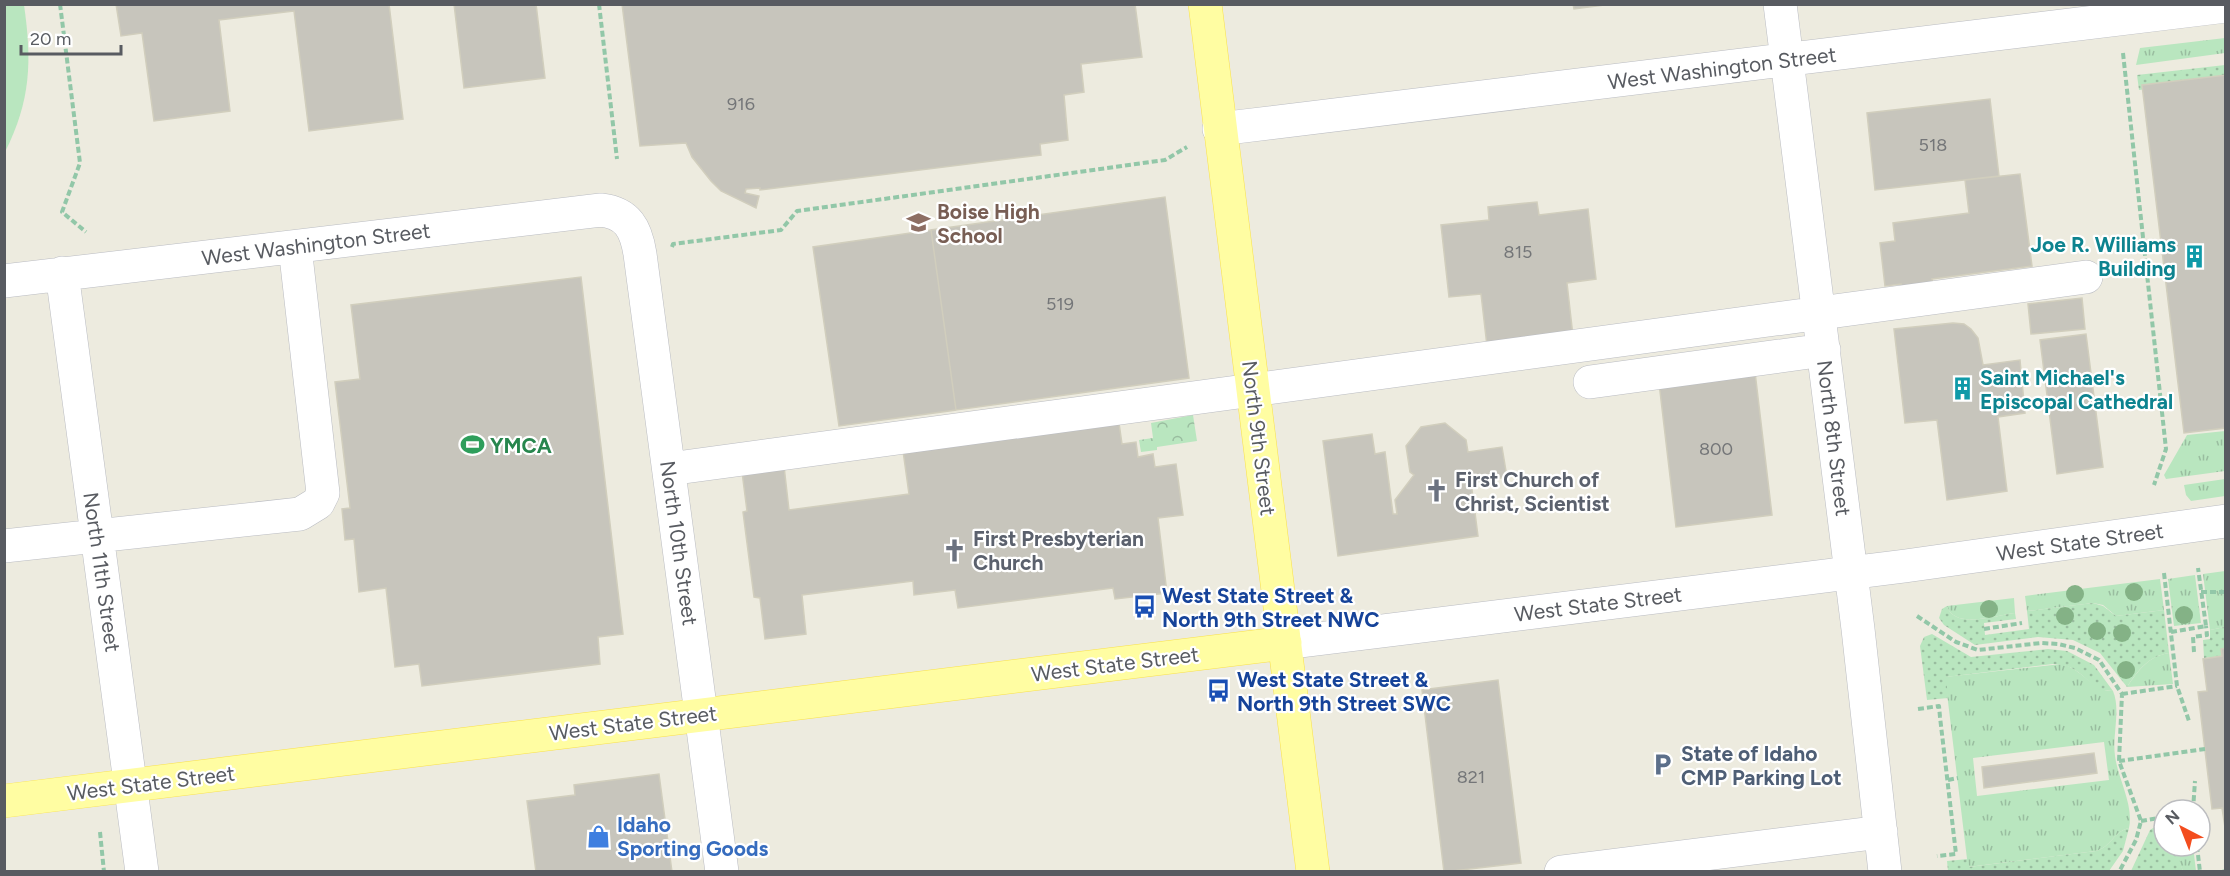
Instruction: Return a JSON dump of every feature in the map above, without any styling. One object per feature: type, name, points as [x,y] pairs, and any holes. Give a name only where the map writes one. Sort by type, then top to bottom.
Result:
[{"type":"main road","name":"North 9th Street","points":[[1204,4],[1313,872]]},
{"type":"main road","name":"West State Street","points":[[4,801],[1285,643]]},
{"type":"street","name":"North 8th Street","points":[[1780,4],[1852,573],[1885,872]]},
{"type":"street","name":"West Washington Street","points":[[1219,129],[2226,6]]},
{"type":"street","name":"West Washington Street","points":[[4,281],[601,210],[614,211],[625,218]]},
{"type":"street","name":"North 10th Street","points":[[625,218],[637,234],[639,244],[722,872]]},
{"type":"street","points":[[4,546],[300,514],[318,503],[323,493],[295,247]]},
{"type":"street","name":"North 11th Street","points":[[62,273],[142,872]]},
{"type":"street","points":[[669,469],[2086,277]]},
{"type":"street","points":[[1590,382],[1824,350]]},
{"type":"street","name":"West State Street","points":[[1285,643],[1852,573],[2226,521]]},
{"type":"street","points":[[1562,872],[1881,832]]},
{"type":"path","points":[[60,4],[80,163],[62,212],[86,232]]},
{"type":"path","points":[[599,4],[617,159]]},
{"type":"path","points":[[2114,20],[2122,49],[2166,449],[2154,485]]},
{"type":"path","points":[[671,249],[673,244],[781,230],[797,211],[1165,160],[1187,147]]},
{"type":"path","points":[[2194,652],[2193,637],[2207,635],[2198,568]]},
{"type":"path","points":[[2164,573],[2176,686],[2189,721]]},
{"type":"path","points":[[2201,592],[2226,592]]},
{"type":"path","points":[[1917,616],[1956,642],[1978,650],[2041,643],[2075,648],[2099,660],[2122,694],[2120,761],[2140,821],[2136,840],[2119,872]]},
{"type":"path","points":[[1984,629],[2022,623]]},
{"type":"path","points":[[2171,632],[2206,626]]},
{"type":"path","points":[[2122,694],[2176,686]]},
{"type":"path","points":[[1918,710],[1939,706],[1956,854],[1937,856]]},
{"type":"path","points":[[2120,761],[2205,749]]},
{"type":"path","points":[[1948,780],[1958,778]]},
{"type":"path","points":[[2194,798],[2195,780]]},
{"type":"path","points":[[2140,821],[2152,819]]},
{"type":"path","points":[[101,846],[104,872]]},
{"type":"green space","points":[[5,4],[24,5],[28,62],[25,97],[14,133],[5,152]]},
{"type":"green space","points":[[2225,38],[2225,53],[2136,65],[2140,48]]},
{"type":"green space","points":[[2225,65],[2225,79],[2139,90],[2137,75]]},
{"type":"green space","points":[[1193,415],[1197,441],[1157,447],[1157,450],[1141,452],[1139,440],[1153,438],[1151,423]]},
{"type":"green space","points":[[2225,431],[2225,471],[2166,479],[2164,475],[2187,435]]},
{"type":"green space","points":[[2225,479],[2225,496],[2191,501],[2186,495],[2184,485]]},
{"type":"green space","points":[[2225,571],[2225,627],[2210,630],[2203,574]]},
{"type":"green space","points":[[2195,575],[2201,623],[2174,626],[2168,579]]},
{"type":"green space","points":[[2160,579],[2164,610],[2116,616],[2103,605],[2093,603],[2027,611],[2025,596]]},
{"type":"green space","points":[[2014,598],[2015,613],[1987,618],[1958,618],[1947,606]]},
{"type":"green space","points":[[2093,603],[2103,606],[2116,616],[2164,610],[2169,653],[2156,657],[2145,665],[2127,687],[2100,653],[2073,640],[2038,637],[1975,645],[1944,625],[1939,618],[1942,609],[1947,606],[1958,618],[1967,619],[2015,613],[2016,619],[1984,623],[1985,635],[2029,629],[2027,611]]},
{"type":"green space","points":[[2225,627],[2225,648],[2221,649],[2222,656],[2204,658],[2203,640],[2210,639],[2210,630]]},
{"type":"green space","points":[[1932,634],[1971,657],[2048,649],[2067,651],[2094,665],[2113,691],[2100,690],[2079,672],[2068,666],[2053,664],[1946,677],[1948,698],[1927,700],[1920,646],[1924,637]]},
{"type":"green space","points":[[2169,653],[2173,684],[2127,687],[2149,661]]},
{"type":"green space","points":[[2061,664],[2075,670],[2100,688],[2113,691],[2116,706],[2115,756],[2128,801],[2129,828],[2120,832],[2096,851],[1968,867],[1945,677]],"holes":[[[2104,742],[2109,780],[1977,796],[1973,758]]]},
{"type":"green space","points":[[2129,828],[2123,851],[2109,871],[1948,871],[1947,861],[1968,859],[1969,867],[2096,851],[2120,832]]},
{"type":"green space","points":[[2152,829],[2152,858],[2178,858],[2183,871],[2131,871]]},
{"type":"green space","points":[[2178,858],[2194,858],[2196,871],[2183,871]]},
{"type":"building","points":[[116,4],[389,4],[403,119],[309,131],[294,11],[219,20],[230,111],[154,121],[142,33],[121,36]]},
{"type":"building","points":[[454,4],[536,4],[545,78],[464,88]]},
{"type":"building","points":[[622,4],[1135,4],[1142,57],[1081,64],[1084,92],[1064,95],[1068,140],[1040,144],[1041,155],[760,190],[760,188],[746,189],[745,193],[759,196],[756,208],[721,191],[692,157],[686,143],[640,146]]},
{"type":"building","points":[[1573,4],[1612,4],[1574,9]]},
{"type":"building","name":"Joe R. Williams Building","points":[[2226,75],[2226,428],[2184,433],[2142,85]]},
{"type":"building","points":[[1990,99],[1999,176],[1875,190],[1867,113]]},
{"type":"building","points":[[2020,174],[2032,266],[1932,279],[1933,287],[1902,291],[1901,284],[1885,286],[1880,243],[1895,241],[1893,223],[1969,213],[1965,180]]},
{"type":"building","points":[[1165,197],[1189,378],[956,410],[931,230]]},
{"type":"building","points":[[1537,202],[1539,215],[1588,209],[1596,279],[1567,283],[1573,336],[1487,346],[1481,294],[1449,297],[1441,225],[1489,220],[1488,207]]},
{"type":"building","points":[[931,230],[956,410],[839,426],[813,247]]},
{"type":"building","name":"YMCA","points":[[581,277],[623,634],[598,637],[600,664],[422,686],[419,664],[395,667],[386,588],[359,592],[354,539],[345,540],[342,509],[350,508],[335,382],[360,379],[351,305]]},
{"type":"building","points":[[2082,298],[2085,329],[2031,334],[2028,304]]},
{"type":"building","name":"Saint Michael's Episcopal Cathedral","points":[[1964,324],[1978,338],[1983,365],[2020,360],[2025,413],[1998,417],[2007,491],[1947,500],[1937,420],[1905,423],[1894,329]]},
{"type":"building","points":[[2086,334],[2103,467],[2057,474],[2040,340]]},
{"type":"building","points":[[1755,372],[1772,515],[1676,527],[1659,383]]},
{"type":"building","name":"First Presbyterian Church","points":[[1119,423],[1122,444],[1136,442],[1138,457],[1153,454],[1155,467],[1176,464],[1183,515],[1158,518],[1167,593],[1115,599],[1113,588],[958,608],[955,590],[914,595],[913,581],[802,595],[806,634],[765,639],[760,598],[754,597],[743,512],[747,511],[742,472],[784,466],[789,510],[909,494],[903,451]]},
{"type":"building","name":"First Church of Christ, Scientist","points":[[1445,423],[1466,440],[1468,452],[1502,447],[1507,477],[1471,482],[1478,536],[1338,556],[1323,441],[1372,434],[1375,454],[1385,452],[1393,514],[1397,514],[1395,500],[1414,475],[1410,472],[1406,446],[1421,427]]},
{"type":"building","points":[[2226,648],[2226,834],[2222,808],[2212,809],[2198,692],[2207,691],[2203,659],[2222,656],[2221,649]]},
{"type":"building","points":[[1498,680],[1521,863],[1444,872],[1422,690]]},
{"type":"building","points":[[2094,753],[2097,773],[1984,788],[1982,767]]},
{"type":"building","name":"Idaho Sporting Goods","points":[[659,774],[672,872],[536,872],[527,801],[575,795],[574,785]]},
{"type":"place","name":"Boise High School","points":[[919,223]]},
{"type":"place","name":"Joe R. Williams Building","points":[[2194,256]]},
{"type":"place","name":"Saint Michael's Episcopal Cathedral","points":[[1962,389]]},
{"type":"place","name":"YMCA","points":[[472,445]]},
{"type":"place","name":"First Church of Christ, Scientist","points":[[1437,491]]},
{"type":"place","name":"First Presbyterian Church","points":[[955,550]]},
{"type":"place","name":"West State Street & North 9th Street NWC","points":[[1144,607]]},
{"type":"place","name":"West State Street & North 9th Street SWC","points":[[1219,691]]},
{"type":"place","name":"State of Idaho CMP Parking Lot","points":[[1663,765]]},
{"type":"place","name":"Idaho Sporting Goods","points":[[599,836]]}]
